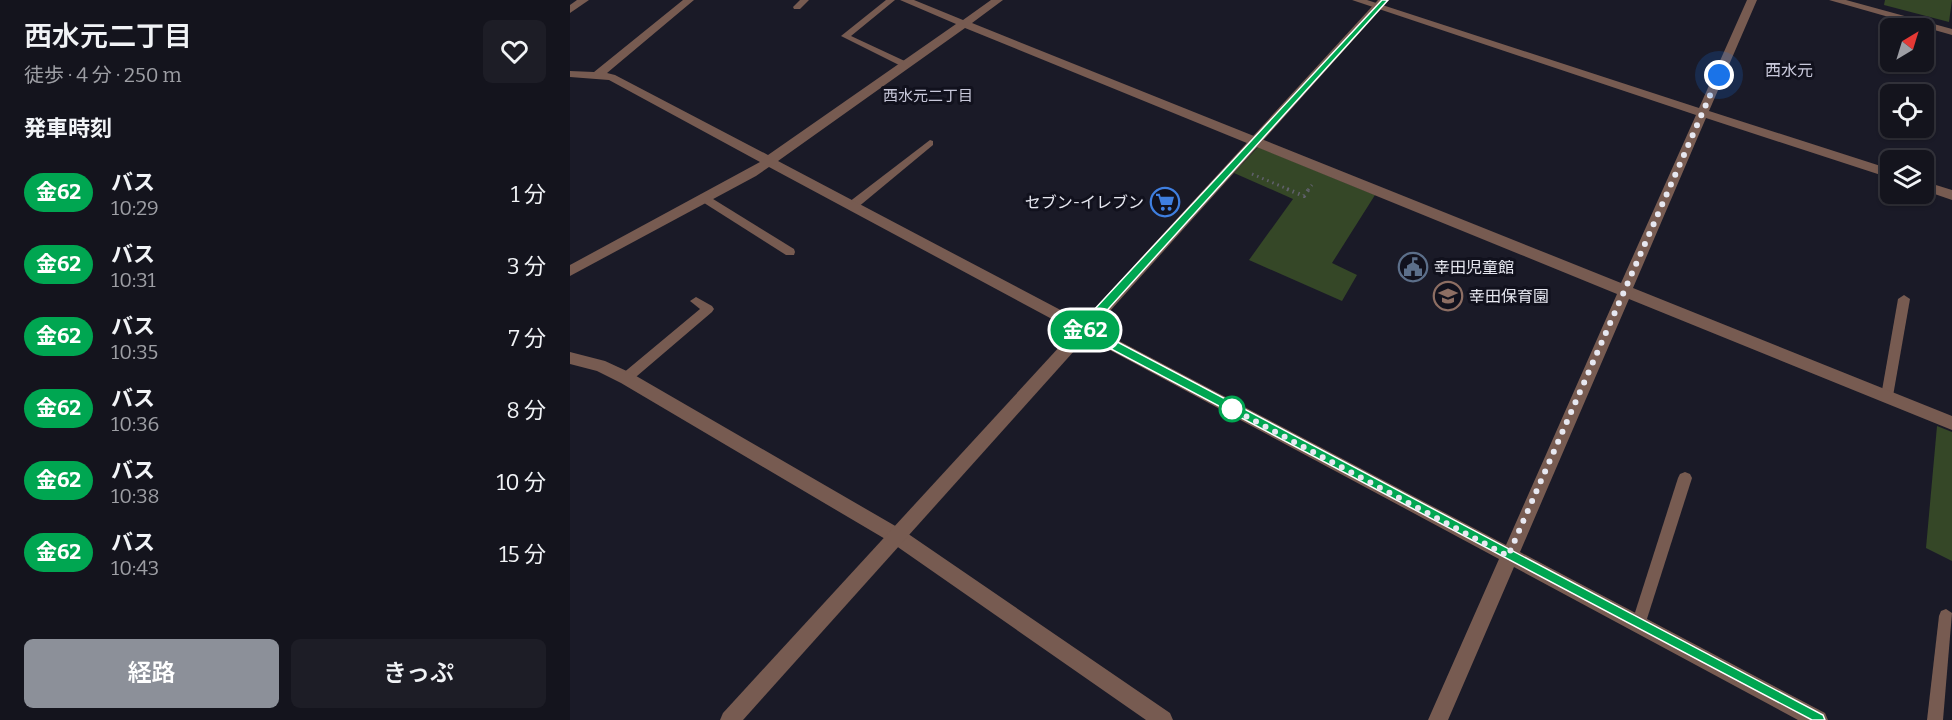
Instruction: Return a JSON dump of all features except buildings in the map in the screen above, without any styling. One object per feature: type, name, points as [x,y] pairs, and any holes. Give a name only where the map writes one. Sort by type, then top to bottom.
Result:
[{"type":"street","points":[[570,10],[584,0]]},
{"type":"street","points":[[598,75],[689,0]]},
{"type":"street","points":[[905,0],[1952,423]]},
{"type":"street","points":[[570,271],[769,161],[998,0]]},
{"type":"street","points":[[1357,0],[1381,3],[1880,171]]},
{"type":"street","points":[[1438,720],[1752,0]]},
{"type":"street","points":[[1834,0],[1952,32]]},
{"type":"street","points":[[730,720],[1381,3]]},
{"type":"street","points":[[570,74],[611,76],[1818,720]]},
{"type":"street","points":[[1934,189],[1952,195]]},
{"type":"street","points":[[570,358],[600,365],[626,378],[898,537],[1163,720]]},
{"type":"lane","points":[[797,7],[805,0]]},
{"type":"lane","points":[[891,0],[845,36],[906,65]]},
{"type":"lane","points":[[853,205],[930,142]]},
{"type":"lane","points":[[705,198],[790,252]]},
{"type":"lane","points":[[1887,396],[1904,299]]},
{"type":"lane","points":[[626,378],[708,309],[696,301]]},
{"type":"lane","points":[[1638,625],[1685,478]]},
{"type":"lane","points":[[1935,720],[1946,616]]},
{"type":"path","points":[[1232,166],[1304,196],[1324,169]]},
{"type":"green space","points":[[1885,0],[1952,0],[1949,22],[1884,5]]},
{"type":"green space","points":[[1258,147],[1375,195],[1332,263],[1357,275],[1342,301],[1249,260],[1293,199],[1234,173]]},
{"type":"green space","points":[[1937,426],[1952,432],[1952,561],[1926,548]]},
{"type":"bus line","name":"金62","points":[[1384,0],[1083,329],[1818,720]]},
{"type":"place","name":"セブン-イレブン","points":[[1165,202]]},
{"type":"place","name":"幸田児童館","points":[[1413,267]]},
{"type":"place","name":"幸田保育園","points":[[1448,296]]},
{"type":"district","name":"西水元","points":[[1789,70]]},
{"type":"district","name":"西水元二丁目","points":[[928,96]]},
{"type":"route","points":[[1232,409],[1225,405],[1508,556],[1719,75]]}]
